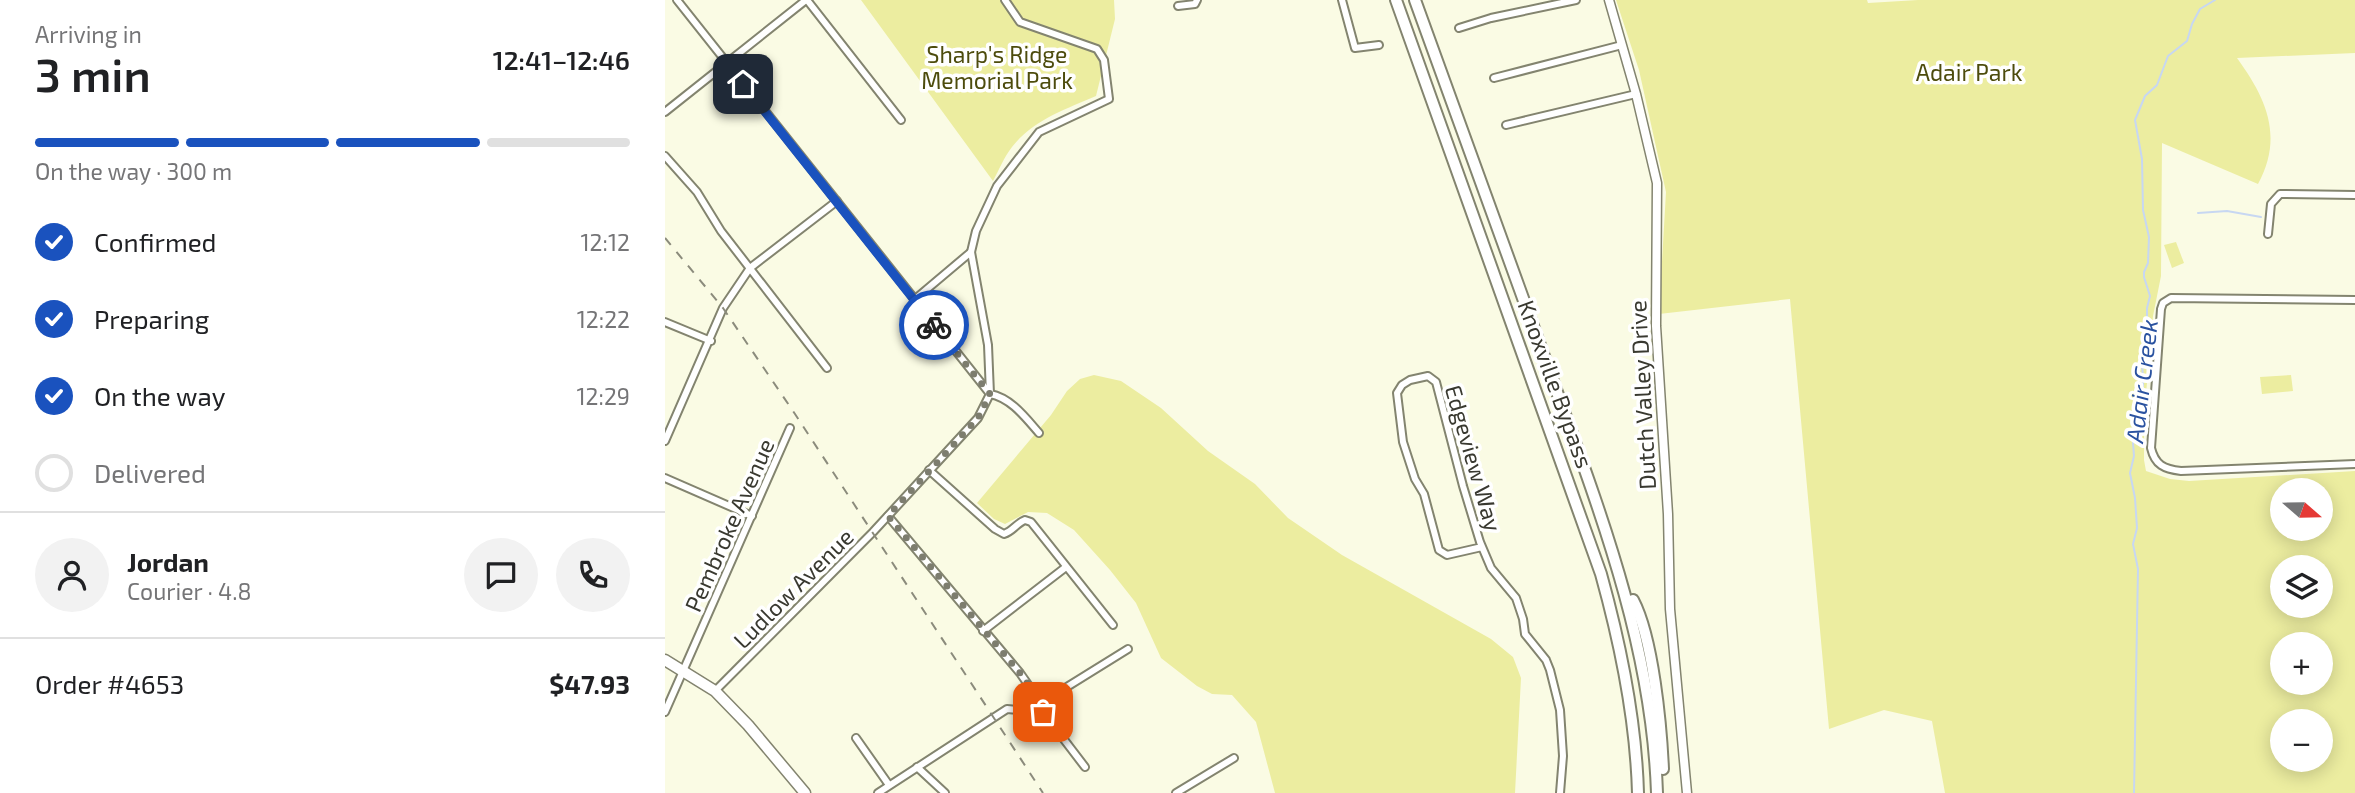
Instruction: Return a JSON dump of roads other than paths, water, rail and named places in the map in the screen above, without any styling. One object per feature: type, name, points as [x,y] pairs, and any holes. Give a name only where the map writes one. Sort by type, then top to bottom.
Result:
[{"type":"highway","name":"Knoxville Bypass","points":[[1395,0],[1601,574],[1625,670],[1639,793]]},
{"type":"highway","name":"Knoxville Bypass","points":[[1415,0],[1601,513],[1623,582],[1646,683],[1657,793]]},
{"type":"highway","points":[[1623,582],[1639,612],[1649,656],[1662,749],[1664,793]]},
{"type":"main road","points":[[665,660],[715,691],[748,725],[805,793]]},
{"type":"street","points":[[677,0],[990,394],[1003,397],[1025,416],[1039,433]]},
{"type":"street","points":[[665,112],[807,0],[901,120]]},
{"type":"street","points":[[990,394],[988,345],[971,252],[976,230],[997,186],[1039,132],[1109,99],[1104,60],[1097,49],[1020,22],[1005,0]]},
{"type":"street","points":[[1178,6],[1195,4],[1197,0]]},
{"type":"street","points":[[1342,0],[1355,48],[1379,46]]},
{"type":"street","points":[[1459,28],[1491,18],[1576,0]]},
{"type":"street","name":"Dutch Valley Drive","points":[[1609,0],[1636,94],[1657,183],[1656,326],[1668,514],[1669,609],[1687,793]]},
{"type":"street","points":[[1494,78],[1622,45]]},
{"type":"street","points":[[1506,125],[1636,94]]},
{"type":"street","points":[[665,156],[697,192],[721,230],[827,368]]},
{"type":"street","points":[[2268,234],[2271,204],[2280,194],[2355,195]]},
{"type":"street","points":[[665,441],[711,341],[723,308],[750,268],[837,201]]},
{"type":"street","points":[[914,300],[971,252]]},
{"type":"street","points":[[2355,300],[2229,301],[2171,298],[2164,303],[2161,309],[2151,448],[2156,460],[2167,470],[2355,464]]},
{"type":"street","points":[[665,322],[711,341]]},
{"type":"street","name":"Edgeview Way","points":[[1482,547],[1447,555],[1439,550],[1424,494],[1415,479],[1403,442],[1397,393],[1402,385],[1410,380],[1428,376],[1436,382],[1482,547],[1491,568],[1516,597],[1525,634],[1546,660],[1550,670],[1560,710],[1563,756],[1560,793]]},
{"type":"street","name":"Ludlow Avenue","points":[[715,691],[888,516],[978,418],[990,394]]},
{"type":"street","name":"Pembroke Avenue","points":[[665,712],[790,428]]},
{"type":"street","points":[[929,470],[1004,534],[1010,532],[1019,522],[1031,522],[1113,625]]},
{"type":"street","points":[[665,478],[752,516]]},
{"type":"street","points":[[888,516],[1020,673],[1041,703],[1043,712],[1085,767]]},
{"type":"street","points":[[983,631],[1066,567]]},
{"type":"street","points":[[1041,703],[1128,649]]},
{"type":"street","points":[[878,793],[1007,709],[1043,712]]},
{"type":"street","points":[[856,737],[889,785]]},
{"type":"street","points":[[1182,792],[1234,758]]},
{"type":"street","points":[[917,767],[945,793]]},
{"type":"waterway","name":"Adair Creek","points":[[2134,793],[2138,569],[2133,544],[2137,528],[2130,473],[2143,385],[2142,354],[2147,339],[2147,308],[2150,296],[2144,277],[2148,263],[2149,237],[2143,210],[2142,159],[2135,120],[2145,96],[2157,85],[2168,56],[2187,41],[2200,9],[2215,0]]},
{"type":"waterway","points":[[2198,213],[2227,211],[2261,217]]},
{"type":"railway","points":[[665,238],[723,308],[1043,793]]},
{"type":"park label","name":"Sharp's Ridge Memorial Park","points":[[997,67]]},
{"type":"park label","name":"Adair Park","points":[[1969,72]]}]
